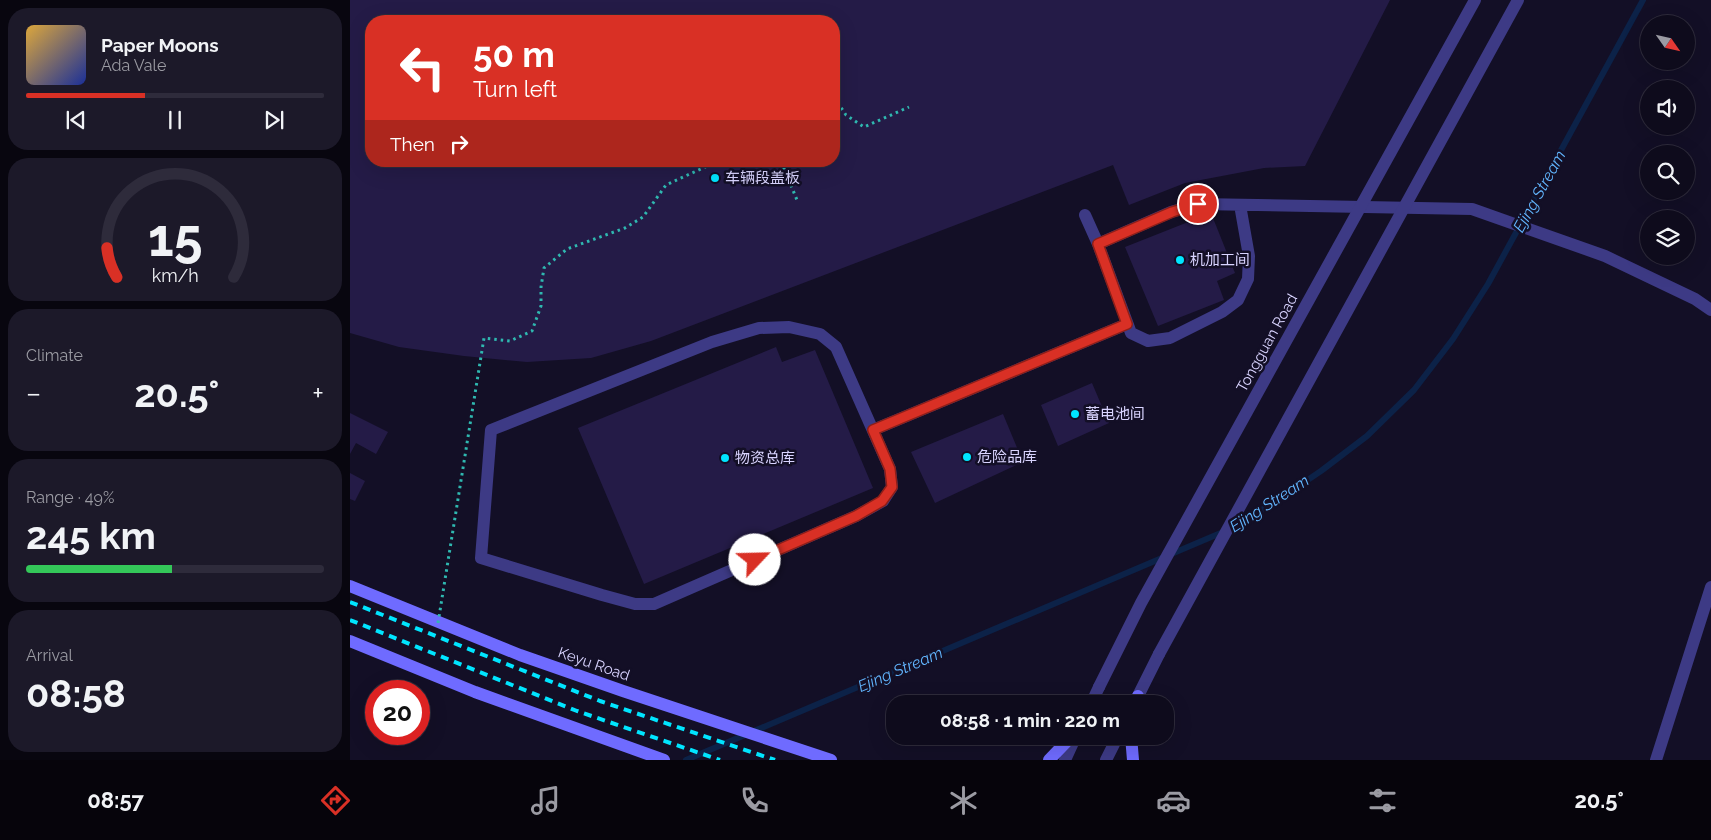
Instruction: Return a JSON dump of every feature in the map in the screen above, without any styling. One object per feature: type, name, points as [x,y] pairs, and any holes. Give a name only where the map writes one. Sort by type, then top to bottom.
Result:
[{"type":"main road","name":"Keyu Road","points":[[350,586],[520,655],[831,760]]},
{"type":"main road","points":[[350,641],[475,692],[664,760]]},
{"type":"main road","points":[[1049,760],[1063,745]]},
{"type":"main road","points":[[1132,745],[1133,760]]},
{"type":"street","name":"Tongguan Road","points":[[1095,695],[1141,603],[1475,0]]},
{"type":"street","points":[[1139,695],[1159,654],[1518,0]]},
{"type":"street","points":[[1098,244],[1172,212],[1198,204],[1472,209],[1605,256],[1695,299],[1711,310]]},
{"type":"street","points":[[1085,215],[1098,244],[1131,333],[1148,341],[1170,338],[1222,312],[1238,300],[1248,279],[1249,256],[1240,205]]},
{"type":"street","points":[[873,430],[1127,324]]},
{"type":"street","points":[[789,327],[820,334],[836,347],[873,430],[890,469],[892,487],[882,501],[856,516],[654,604],[635,604],[482,558],[491,430],[712,342],[759,328],[789,327]]},
{"type":"street","points":[[1656,760],[1711,587]]},
{"type":"street","points":[[1065,760],[1072,745]]},
{"type":"street","points":[[1106,760],[1114,745]]},
{"type":"path","points":[[840,106],[846,115],[864,127],[909,107]]},
{"type":"path","points":[[438,623],[484,338],[510,341],[532,331],[541,306],[544,268],[567,249],[625,228],[643,218],[666,185],[705,167]]},
{"type":"path","points":[[783,167],[797,200]]},
{"type":"building","name":"车辆段盖板","points":[[350,0],[1390,0],[1305,166],[1264,168],[1185,183],[1129,205],[1113,165],[651,341],[591,358],[527,362],[399,347],[350,333]]},
{"type":"building","name":"机加工间","points":[[1211,213],[1235,273],[1217,281],[1224,300],[1158,326],[1125,247]]},
{"type":"building","name":"物资总库","points":[[776,347],[782,362],[815,350],[873,488],[644,584],[578,428]]},
{"type":"building","name":"蓄电池间","points":[[1092,383],[1109,423],[1058,446],[1041,405]]},
{"type":"building","points":[[350,413],[388,432],[376,454],[356,443],[350,454]]},
{"type":"building","name":"危险品库","points":[[1003,414],[1023,462],[935,503],[911,452]]},
{"type":"building","points":[[350,473],[365,481],[355,501],[350,499]]},
{"type":"waterway","name":"Ejing Stream","points":[[1232,527],[1272,504],[1321,471],[1367,436],[1414,390],[1453,339],[1488,284],[1643,0]]},
{"type":"waterway","name":"Ejing Stream","points":[[686,760],[1223,532]]},
{"type":"railway","points":[[350,602],[600,701],[775,760]]},
{"type":"railway","points":[[350,620],[577,711],[720,760]]},
{"type":"place","name":"车辆段盖板","points":[[715,178]]},
{"type":"place","name":"机加工间","points":[[1180,260]]},
{"type":"place","name":"蓄电池间","points":[[1075,414]]},
{"type":"place","name":"危险品库","points":[[967,457]]},
{"type":"place","name":"物资总库","points":[[725,458]]},
{"type":"route","points":[[755,560],[856,516],[882,501],[892,487],[890,469],[873,430],[1127,324],[1098,244],[1172,212],[1198,204]]}]
